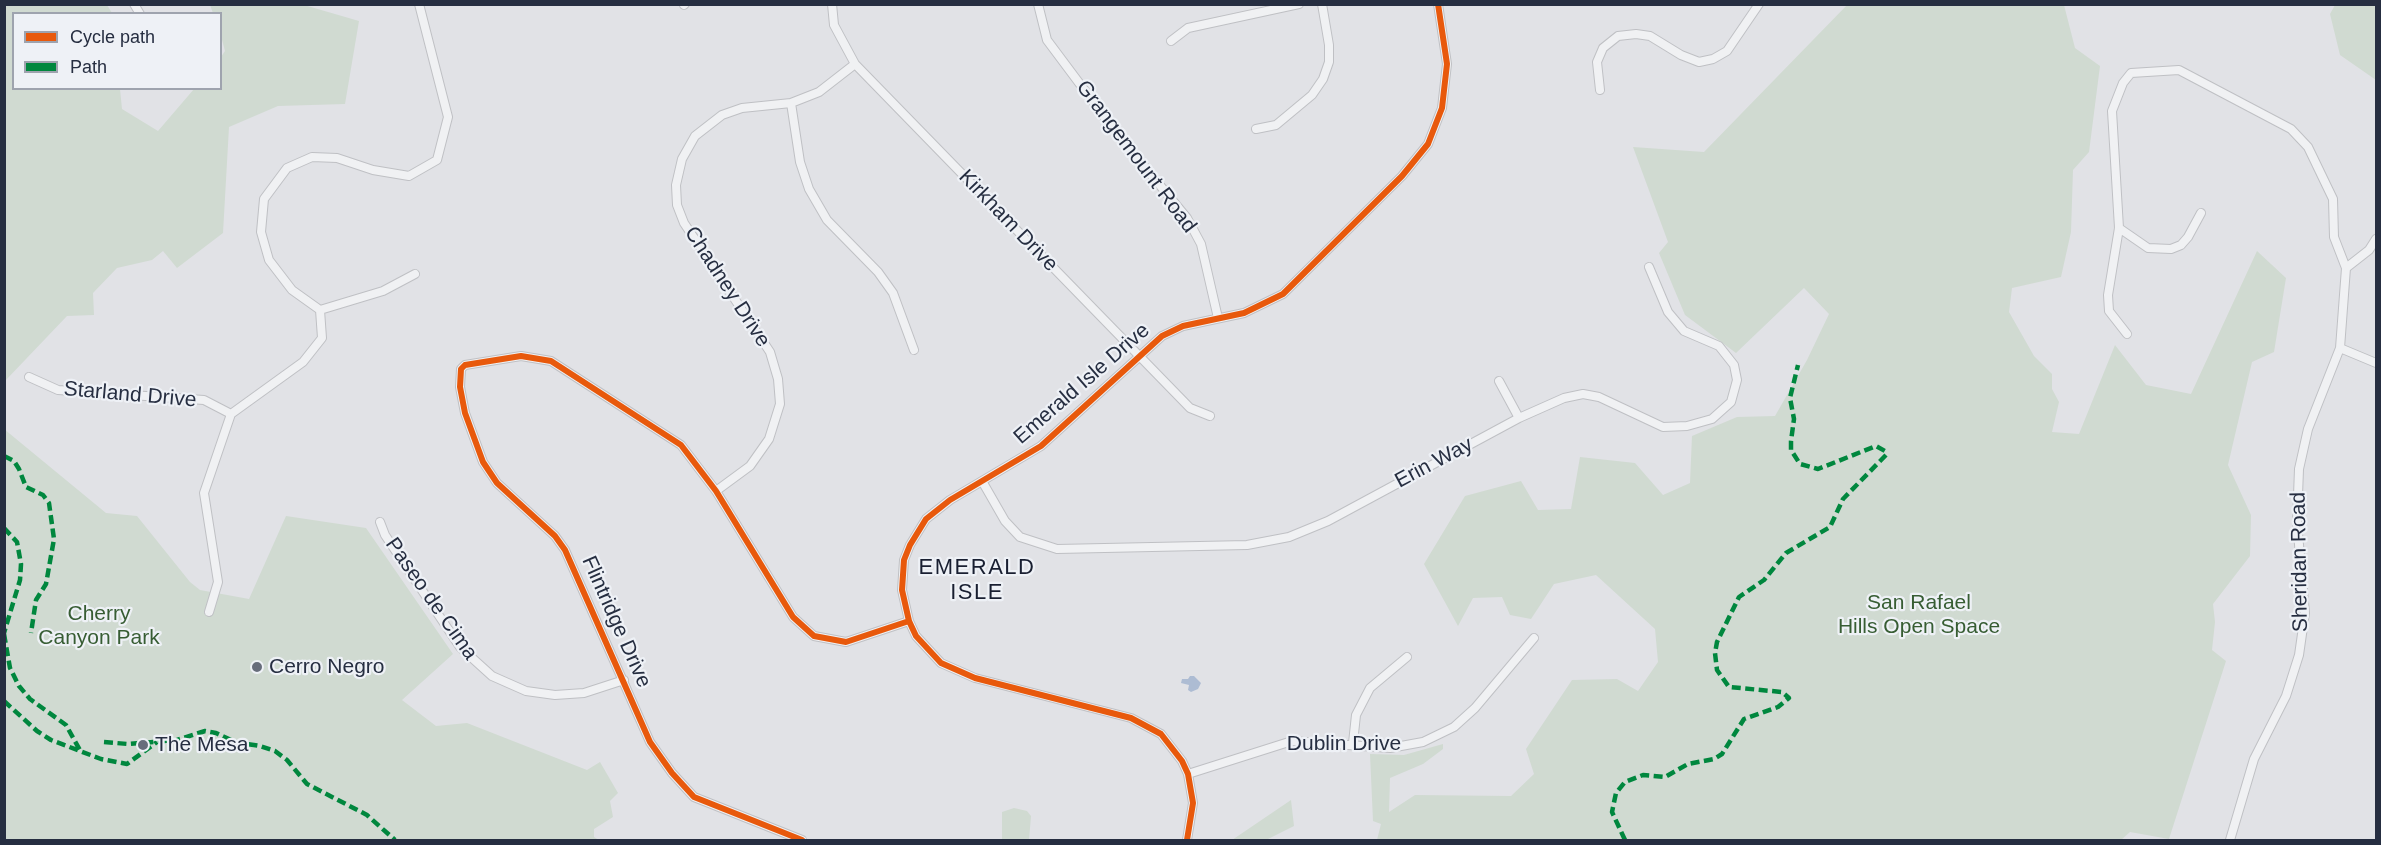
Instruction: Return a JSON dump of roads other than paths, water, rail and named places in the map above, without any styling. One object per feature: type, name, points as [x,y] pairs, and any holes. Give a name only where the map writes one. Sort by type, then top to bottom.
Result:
[{"type":"street","points":[[320,310],[292,290],[269,260],[261,232],[264,199],[287,168],[312,157],[338,158],[373,170],[409,177],[437,160],[448,117],[419,4]]},
{"type":"street","name":"Kirkham Drive","points":[[832,4],[834,25],[855,64],[1190,408],[1210,416]]},
{"type":"street","name":"Grangemount Road","points":[[1038,4],[1047,40],[1192,226],[1201,244],[1218,318]]},
{"type":"street","points":[[1171,41],[1188,27],[1299,4]]},
{"type":"street","points":[[1256,129],[1276,125],[1312,95],[1323,79],[1329,62],[1329,45],[1322,4]]},
{"type":"street","name":"Emerald Isle Drive","points":[[1187,840],[1193,803],[1188,774],[1171,745],[1147,725],[1131,718],[957,671],[941,663],[928,651],[904,609],[902,573],[910,545],[926,519],[950,500],[1041,446],[1138,355],[1174,330],[1260,308],[1283,294],[1402,176],[1428,144],[1437,126],[1447,85],[1447,64],[1438,4]]},
{"type":"street","points":[[1600,90],[1597,62],[1603,48],[1618,36],[1636,34],[1650,36],[1698,62],[1713,59],[1727,51],[1759,4]]},
{"type":"street","name":"Chadney Drive","points":[[716,491],[750,466],[770,439],[780,404],[778,379],[770,352],[684,223],[677,205],[676,185],[682,159],[695,136],[722,115],[742,108],[791,104],[819,92],[855,64]]},
{"type":"street","points":[[2127,334],[2109,311],[2108,295],[2119,228],[2112,111],[2123,83],[2131,74],[2179,70],[2291,129],[2308,147],[2333,199],[2334,237],[2346,268],[2369,250],[2376,239]]},
{"type":"street","points":[[791,104],[800,162],[813,197],[827,220],[861,252],[888,286],[905,322],[914,350]]},
{"type":"street","points":[[2119,228],[2148,248],[2170,249],[2181,245],[2188,237],[2200,213]]},
{"type":"street","name":"Erin Way","points":[[982,482],[1005,521],[1020,537],[1057,549],[1247,544],[1289,537],[1328,521],[1519,418],[1564,398],[1583,394],[1599,397],[1663,428],[1688,426],[1712,419],[1731,402],[1737,380],[1734,365],[1719,346],[1684,331],[1668,312],[1649,267]]},
{"type":"street","name":"Sheridan Road","points":[[2230,840],[2254,759],[2286,696],[2299,655],[2305,613],[2297,522],[2299,469],[2308,429],[2340,348],[2346,268]]},
{"type":"street","points":[[320,310],[383,291],[415,274]]},
{"type":"street","points":[[209,612],[218,582],[204,494],[231,414],[303,362],[322,338],[320,310]]},
{"type":"street","points":[[2340,348],[2376,363]]},
{"type":"street","name":"Flintridge Drive","points":[[802,840],[694,797],[672,773],[650,742],[565,550],[555,536],[497,483],[483,462],[465,413],[460,387],[461,369],[465,365],[521,356],[551,361],[681,445],[716,491],[793,617],[808,632],[822,639],[846,642],[909,621]]},
{"type":"street","name":"Starland Drive","points":[[29,377],[58,390],[204,400],[231,414]]},
{"type":"street","points":[[1500,381],[1519,418]]},
{"type":"street","name":"Paseo de Cima","points":[[380,522],[385,536],[460,647],[492,676],[526,691],[555,695],[584,693],[624,680]]},
{"type":"street","name":"Dublin Drive","points":[[1188,774],[1282,742],[1300,740],[1390,748],[1423,742],[1454,727],[1475,708],[1534,638]]},
{"type":"street","points":[[1353,743],[1356,715],[1370,688],[1407,657]]},
{"type":"water","points":[[1194,676],[1201,683],[1198,689],[1191,692],[1188,690],[1189,685],[1181,683],[1182,679],[1188,679]]},
{"type":"place","name":"Cerro Negro","points":[[257,667]]},
{"type":"place","name":"The Mesa","points":[[143,745]]},
{"type":"district","name":"EMERALD ISLE","points":[[977,580]]},
{"type":"park label","name":"San Rafael Hills Open Space","points":[[1919,615]]},
{"type":"park label","name":"Cherry Canyon Park","points":[[99,626]]}]
